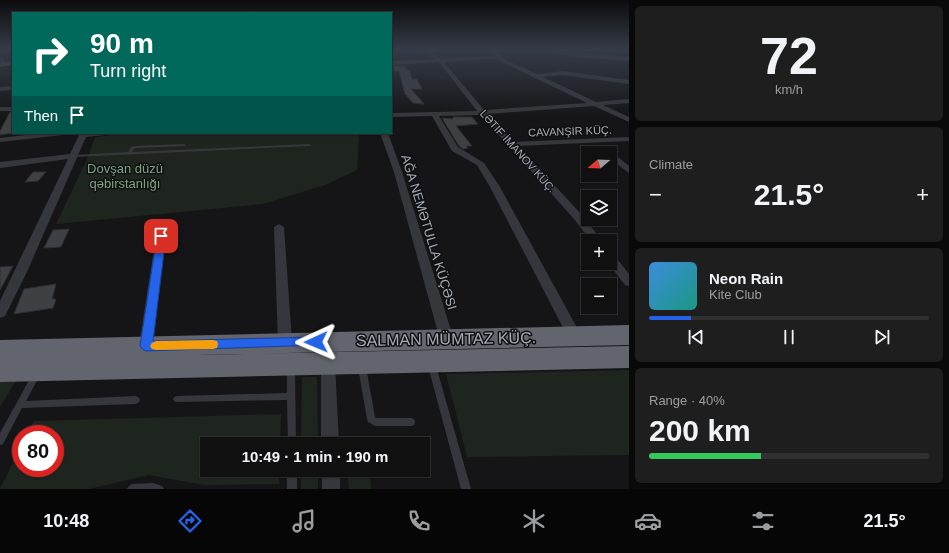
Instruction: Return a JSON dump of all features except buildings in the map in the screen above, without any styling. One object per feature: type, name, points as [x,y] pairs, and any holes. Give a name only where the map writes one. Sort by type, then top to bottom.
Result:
[{"type":"highway","name":"SALMAN MÜMTAZ KÜÇ.","points":[[0,350],[37,363],[146,346],[288,353],[434,347],[575,337],[629,335]]},
{"type":"highway","points":[[0,371],[37,363],[288,353],[328,363],[361,362],[434,347],[629,357]]},
{"type":"street","name":"LƏTIF İMANOV KÜÇ.","points":[[450,72],[483,113],[578,217],[591,234]]},
{"type":"street","points":[[527,72],[596,103],[629,120]]},
{"type":"street","points":[[536,76],[563,73],[629,82]]},
{"type":"street","points":[[0,89],[12,88]]},
{"type":"street","points":[[392,115],[483,113],[629,101]]},
{"type":"street","points":[[0,109],[12,109]]},
{"type":"street","points":[[434,114],[455,149],[480,163],[495,187],[575,337]]},
{"type":"street","points":[[0,140],[54,134]]},
{"type":"street","points":[[0,313],[84,134]]},
{"type":"street","name":"AĞA NEMƏTULLA KÜÇƏSI","points":[[384,134],[398,172],[434,347]]},
{"type":"street","name":"CAVANŞIR KÜÇ.","points":[[512,144],[593,142],[629,139]]},
{"type":"street","points":[[593,142],[598,146]]},
{"type":"street","points":[[0,165],[74,156]]},
{"type":"street","points":[[617,161],[629,170]]},
{"type":"street","points":[[279,227],[288,353]]},
{"type":"street","points":[[146,346],[161,236]]},
{"type":"street","points":[[617,267],[629,282]]},
{"type":"street","points":[[328,363],[330,437]]},
{"type":"street","points":[[331,477],[331,489]]},
{"type":"lane","points":[[130,152],[132,148],[136,147],[184,145]]},
{"type":"lane","points":[[74,156],[130,152],[309,146]]},
{"type":"lane","points":[[434,347],[466,489]]},
{"type":"lane","points":[[288,353],[292,437]]},
{"type":"lane","points":[[361,362],[368,410],[371,418],[375,422],[411,422]]},
{"type":"lane","points":[[0,442],[19,405],[37,363]]},
{"type":"lane","points":[[178,399],[291,396]]},
{"type":"lane","points":[[19,405],[136,400]]},
{"type":"lane","points":[[292,477],[292,489]]},
{"type":"lane","points":[[132,489],[159,489]]},
{"type":"green space","name":"Dovşan düzü qəbirstanlığı","points":[[123,134],[359,135],[357,170],[325,185],[263,204],[56,224],[88,157],[95,137]]},
{"type":"green space","points":[[629,370],[629,455],[467,457],[446,374]]},
{"type":"green space","points":[[302,377],[317,377],[318,437],[301,437]]},
{"type":"green space","points":[[0,381],[16,381],[0,407]]},
{"type":"green space","points":[[281,414],[280,437],[200,437],[200,477],[279,477],[279,484],[204,485],[149,475],[89,489],[0,489],[12,464],[12,477],[64,477],[64,425],[32,425],[34,421]]},
{"type":"green space","points":[[301,477],[318,477],[318,489],[301,489]]},
{"type":"green space","points":[[348,477],[370,477],[371,489],[349,489]]},
{"type":"slow traffic","points":[[156,346],[213,344]]},
{"type":"route","points":[[161,236],[146,346],[316,342]]}]
